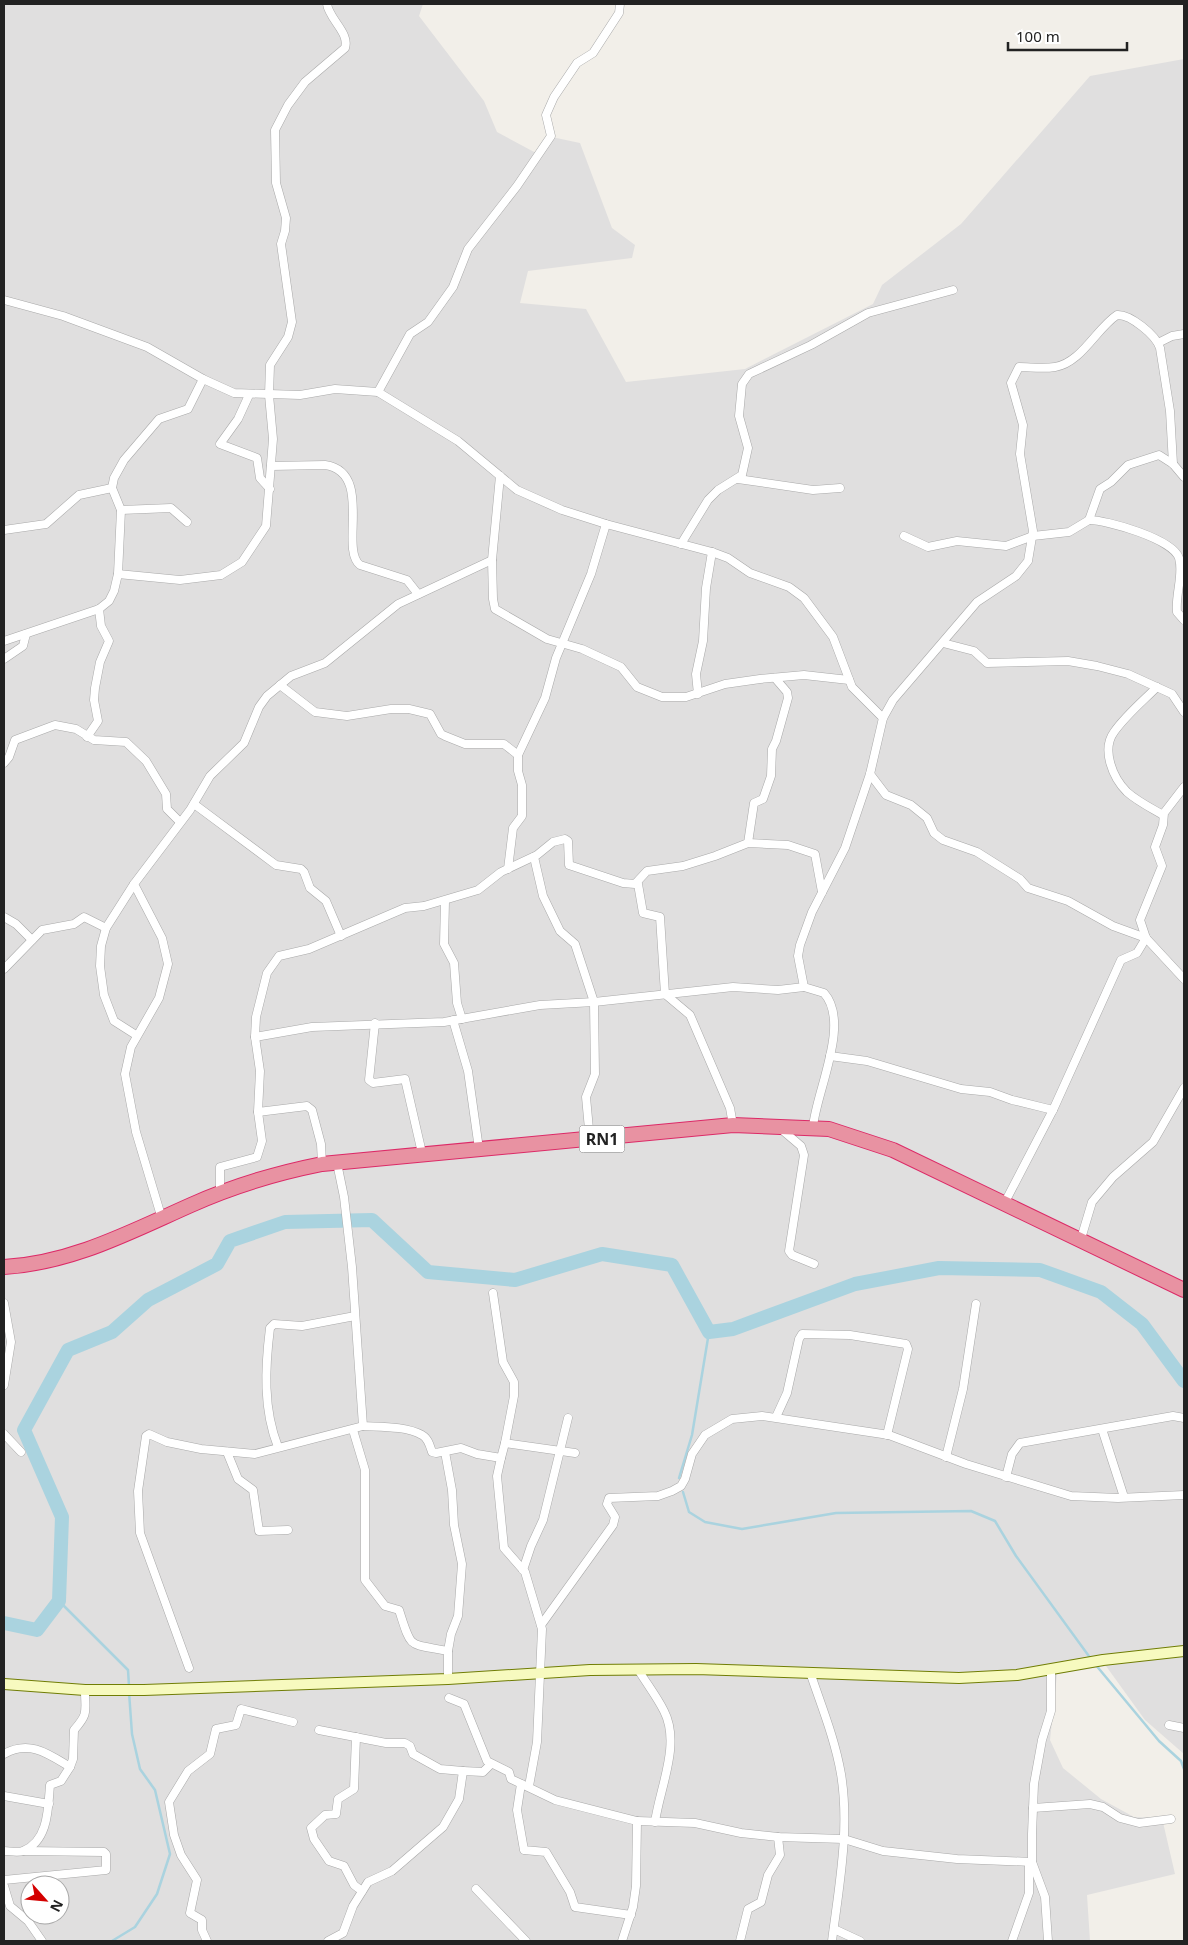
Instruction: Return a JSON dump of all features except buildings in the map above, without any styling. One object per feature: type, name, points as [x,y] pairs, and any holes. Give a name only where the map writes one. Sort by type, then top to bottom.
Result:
[{"type":"highway","name":"RN1","points":[[4,1267],[53,1261],[124,1236],[220,1194],[270,1176],[322,1164],[422,1153],[590,1140],[733,1125],[775,1125],[829,1129],[893,1150],[1080,1242],[1184,1290]]},
{"type":"main road","points":[[4,1684],[85,1690],[144,1690],[448,1679],[590,1670],[810,1672],[958,1678],[1017,1675],[1103,1660],[1184,1652]]},
{"type":"street","points":[[118,574],[180,580],[224,573],[242,562],[264,531],[268,517],[273,439],[270,395],[271,363],[288,337],[292,318],[280,244],[285,231],[286,218],[276,182],[275,130],[288,105],[305,82],[345,48],[344,36],[327,4]]},
{"type":"street","points":[[378,392],[410,334],[428,322],[453,287],[468,249],[537,158],[551,136],[546,115],[554,97],[576,65],[593,53],[620,13],[620,4]]},
{"type":"street","points":[[681,544],[708,500],[718,490],[738,479],[744,468],[748,448],[739,416],[742,384],[749,374],[811,345],[868,313],[953,290]]},
{"type":"street","points":[[4,300],[63,316],[147,347],[203,380],[227,390],[249,395],[300,395],[335,389],[378,392],[450,436],[517,490],[551,506],[606,524],[712,552],[728,558],[750,573],[789,587],[804,598],[833,637],[849,680],[857,694],[883,718]]},
{"type":"street","points":[[804,987],[799,950],[822,892],[836,869],[845,848],[870,774],[883,718],[902,688],[977,602],[1023,570],[1031,553],[1033,536],[1020,454],[1023,425],[1011,383],[1019,367],[1055,367],[1068,362],[1084,348],[1106,323],[1117,315],[1129,316],[1158,344],[1170,411],[1173,464]]},
{"type":"street","points":[[1158,344],[1172,336],[1184,334]]},
{"type":"street","points":[[4,641],[99,609],[109,601],[114,592],[118,574],[121,510],[112,488],[114,478],[121,465],[159,419],[188,409],[203,380]]},
{"type":"street","points":[[249,395],[238,419],[220,444],[257,458],[260,478],[270,489]]},
{"type":"street","points":[[1089,520],[1100,489],[1111,482],[1128,465],[1157,455],[1173,464],[1184,477]]},
{"type":"street","points":[[271,466],[326,465],[342,474],[354,507],[352,552],[355,561],[360,566],[407,580],[418,594]]},
{"type":"street","points":[[500,476],[492,560],[495,609],[547,639],[582,649],[621,667],[638,688],[648,694],[675,699],[698,694],[725,684],[804,675],[849,680]]},
{"type":"street","points":[[738,479],[813,490],[840,488]]},
{"type":"street","points":[[4,530],[46,524],[79,495],[112,488]]},
{"type":"street","points":[[121,510],[171,508],[187,522]]},
{"type":"street","points":[[904,536],[922,545],[933,547],[957,541],[1006,546],[1033,536],[1069,532],[1089,520],[1104,520],[1147,535],[1174,551],[1180,560],[1177,612],[1184,620]]},
{"type":"street","points":[[508,869],[513,828],[522,816],[522,785],[518,771],[518,755],[545,698],[556,658],[591,574],[606,524]]},
{"type":"street","points":[[698,694],[696,674],[702,647],[706,588],[712,552]]},
{"type":"street","points":[[136,1035],[116,1024],[104,995],[100,966],[101,946],[106,928],[134,884],[194,804],[210,776],[244,743],[262,701],[291,676],[325,663],[398,604],[492,560]]},
{"type":"street","points":[[87,737],[98,721],[94,700],[95,688],[100,662],[109,641],[101,626],[99,609]]},
{"type":"street","points":[[4,659],[23,646],[26,634]]},
{"type":"street","points":[[943,643],[974,652],[987,663],[1075,662],[1123,672],[1174,696],[1184,712]]},
{"type":"street","points":[[748,842],[754,803],[763,799],[770,780],[772,749],[776,742],[788,698],[787,692],[776,678]]},
{"type":"street","points":[[280,685],[315,712],[347,716],[386,710],[409,709],[430,714],[441,734],[445,736],[465,744],[504,744],[518,755]]},
{"type":"street","points":[[1157,687],[1115,731],[1110,741],[1109,756],[1119,781],[1127,791],[1163,815]]},
{"type":"street","points":[[4,762],[9,757],[15,740],[53,726],[76,729],[94,740],[132,744],[146,761],[166,794],[167,809],[180,822]]},
{"type":"street","points":[[870,774],[886,795],[911,805],[927,818],[934,833],[943,840],[977,852],[1020,879],[1028,888],[1068,901],[1113,926],[1146,938]]},
{"type":"street","points":[[1184,787],[1163,815],[1163,825],[1155,847],[1162,866],[1140,918],[1146,938],[1184,979]]},
{"type":"street","points":[[194,804],[276,865],[301,869],[310,888],[326,901],[341,936]]},
{"type":"street","points":[[220,1194],[220,1167],[258,1155],[262,1141],[258,1112],[260,1071],[255,1037],[256,1017],[266,978],[277,958],[309,949],[405,908],[424,906],[478,890],[508,869],[534,856],[553,842],[565,839],[568,841],[569,865],[623,883],[638,884]]},
{"type":"street","points":[[733,1125],[730,1108],[690,1015],[664,994],[660,917],[643,913],[638,884],[647,870],[677,867],[715,856],[748,842],[769,845],[783,844],[812,852],[822,892]]},
{"type":"street","points":[[534,856],[543,896],[560,931],[575,944],[594,1002],[594,1074],[586,1097],[590,1140]]},
{"type":"street","points":[[134,884],[162,938],[168,964],[159,998],[136,1035],[127,1061],[126,1087],[136,1132],[162,1219]]},
{"type":"street","points":[[444,901],[444,944],[454,963],[457,1003],[462,1019]]},
{"type":"street","points":[[4,917],[16,924],[32,940]]},
{"type":"street","points":[[4,969],[45,928],[74,924],[84,917],[106,928]]},
{"type":"street","points":[[1004,1204],[1053,1110],[1121,960],[1124,956],[1136,953],[1146,938]]},
{"type":"street","points":[[255,1037],[312,1028],[375,1023],[430,1023],[540,1005],[594,1002],[733,987],[778,990],[804,987],[824,993],[831,1003],[834,1022],[830,1056],[814,1110],[813,1127]]},
{"type":"street","points":[[453,1020],[468,1071],[479,1149]]},
{"type":"street","points":[[375,1023],[369,1080],[373,1083],[406,1079],[422,1153]]},
{"type":"street","points":[[830,1056],[867,1061],[961,1089],[990,1092],[1012,1100],[1053,1110]]},
{"type":"street","points":[[1080,1242],[1092,1202],[1113,1177],[1153,1142],[1184,1088]]},
{"type":"street","points":[[258,1112],[306,1106],[310,1108],[315,1114],[320,1137],[322,1164]]},
{"type":"street","points":[[775,1125],[801,1146],[804,1155],[789,1247],[792,1255],[814,1264]]},
{"type":"street","points":[[336,1163],[347,1229],[363,1426]]},
{"type":"street","points":[[494,1293],[503,1362],[514,1382],[513,1402],[498,1476],[504,1548],[523,1570],[540,1625],[540,1674],[536,1742],[517,1810],[524,1850],[546,1852],[575,1907],[631,1915]]},
{"type":"street","points":[[4,1303],[11,1342],[4,1385]]},
{"type":"street","points":[[946,1458],[963,1389],[976,1304]]},
{"type":"street","points":[[278,1447],[270,1425],[266,1380],[270,1328],[274,1324],[302,1326],[355,1316]]},
{"type":"street","points":[[776,1417],[786,1394],[799,1339],[802,1334],[859,1337],[908,1346],[887,1435]]},
{"type":"street","points":[[1006,1477],[1012,1454],[1020,1443],[1173,1416],[1184,1418]]},
{"type":"street","points":[[540,1625],[613,1525],[615,1517],[607,1504],[609,1498],[658,1496],[681,1486],[685,1479],[692,1454],[706,1435],[732,1419],[776,1417],[887,1435],[946,1458],[1071,1496],[1124,1498],[1184,1495]]},
{"type":"street","points":[[523,1570],[532,1543],[543,1520],[568,1418]]},
{"type":"street","points":[[189,1668],[140,1534],[138,1491],[146,1436],[149,1434],[167,1442],[227,1452],[255,1454],[363,1426],[412,1432],[427,1439],[434,1453],[461,1448],[477,1454],[501,1458]]},
{"type":"street","points":[[1102,1429],[1124,1498]]},
{"type":"street","points":[[353,1430],[365,1470],[365,1580],[382,1603],[398,1610],[409,1640],[422,1647],[448,1651]]},
{"type":"street","points":[[4,1434],[21,1452]]},
{"type":"street","points":[[505,1443],[575,1453]]},
{"type":"street","points":[[227,1452],[238,1479],[253,1490],[259,1531],[288,1530]]},
{"type":"street","points":[[445,1452],[452,1490],[454,1524],[462,1564],[458,1616],[451,1634],[448,1651],[448,1679]]},
{"type":"street","points":[[1012,1941],[1029,1893],[1034,1784],[1051,1711],[1051,1670]]},
{"type":"street","points":[[639,1671],[664,1711],[669,1730],[669,1756],[658,1798],[655,1822]]},
{"type":"street","points":[[810,1672],[839,1766],[844,1800],[844,1839],[832,1941]]},
{"type":"street","points":[[23,1851],[34,1843],[46,1825],[51,1783],[61,1781],[70,1767],[73,1759],[74,1730],[80,1725],[85,1716],[85,1690]]},
{"type":"street","points":[[449,1698],[464,1704],[486,1758],[491,1764],[509,1772],[511,1778],[564,1804],[638,1821],[695,1823],[741,1833],[778,1837],[844,1839],[883,1851],[957,1859],[1031,1862]]},
{"type":"street","points":[[201,1941],[202,1920],[190,1913],[197,1880],[181,1855],[174,1835],[169,1809],[174,1792],[188,1771],[208,1757],[216,1729],[236,1725],[241,1709],[293,1722]]},
{"type":"street","points":[[1168,1725],[1184,1728]]},
{"type":"street","points":[[319,1730],[386,1743],[405,1743],[410,1746],[413,1754],[440,1769],[483,1772],[491,1764]]},
{"type":"street","points":[[356,1737],[354,1789],[338,1799],[336,1814],[325,1815],[311,1828],[314,1839],[329,1861],[344,1866],[354,1885],[362,1891]]},
{"type":"street","points":[[4,1754],[30,1747],[48,1754],[70,1767]]},
{"type":"street","points":[[328,1941],[343,1933],[362,1891],[370,1880],[395,1868],[443,1827],[459,1799],[463,1771]]},
{"type":"street","points":[[4,1796],[48,1804]]},
{"type":"street","points":[[1033,1808],[1090,1804],[1103,1807],[1120,1818],[1139,1823],[1171,1819]]},
{"type":"street","points":[[622,1941],[631,1915],[637,1877],[638,1821]]},
{"type":"street","points":[[740,1941],[748,1909],[761,1902],[768,1874],[778,1861],[778,1837]]},
{"type":"street","points":[[4,1851],[104,1852],[106,1854],[106,1870],[4,1880]]},
{"type":"street","points":[[1031,1862],[1045,1897],[1048,1941]]},
{"type":"street","points":[[4,1886],[10,1906],[28,1921],[42,1941]]},
{"type":"street","points":[[476,1889],[526,1941]]},
{"type":"street","points":[[834,1929],[860,1941]]},
{"type":"street","points":[[202,1930],[207,1941]]},
{"type":"shaded area","points":[[4,4],[423,4],[419,16],[484,101],[497,132],[536,153],[547,136],[580,143],[612,228],[635,245],[632,258],[528,271],[520,303],[586,309],[626,382],[745,369],[873,304],[882,285],[961,224],[1090,76],[1184,59],[1184,1754],[1145,1720],[1106,1666],[1057,1674],[1050,1740],[1063,1768],[1101,1799],[1134,1817],[1162,1818],[1175,1874],[1087,1895],[1090,1941],[4,1941]]},
{"type":"waterway","points":[[4,1623],[37,1630],[59,1601],[62,1517],[24,1430],[68,1350],[112,1332],[148,1300],[217,1264],[230,1241],[285,1222],[372,1220],[428,1272],[515,1280],[602,1254],[672,1265],[709,1332],[733,1329],[855,1284],[939,1268],[1040,1270],[1101,1292],[1142,1324],[1184,1381]]},
{"type":"waterway","points":[[679,1478],[692,1435],[709,1332]]},
{"type":"waterway","points":[[683,1492],[689,1512],[705,1522],[742,1529],[836,1513],[971,1511],[995,1521],[1016,1556],[1091,1659]]},
{"type":"waterway","points":[[59,1601],[128,1670],[129,1686]]},
{"type":"waterway","points":[[1095,1664],[1159,1741],[1181,1761],[1184,1769]]},
{"type":"waterway","points":[[112,1941],[135,1927],[157,1894],[170,1854],[155,1790],[140,1769],[132,1734],[129,1692]]}]
